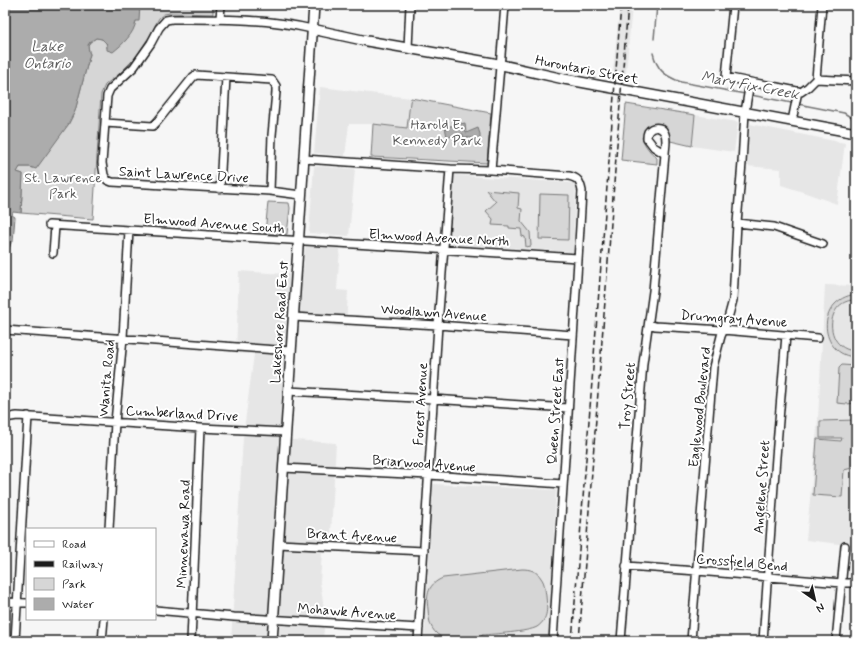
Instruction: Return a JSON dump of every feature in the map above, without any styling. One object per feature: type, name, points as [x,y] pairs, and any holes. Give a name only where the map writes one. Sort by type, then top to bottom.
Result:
[{"type":"main road","name":"Lakeshore Road East","points":[[272,641],[314,5]]},
{"type":"main road","name":"Hurontario Street","points":[[312,29],[500,65],[564,80],[856,133]]},
{"type":"street","points":[[220,19],[221,5]]},
{"type":"street","points":[[408,48],[410,5]]},
{"type":"street","points":[[304,159],[450,169],[491,170],[505,5]]},
{"type":"street","points":[[733,5],[726,77],[801,92],[816,79],[822,5]]},
{"type":"street","name":"Saint Lawrence Drive","points":[[301,195],[112,182],[107,180],[104,175],[102,163],[107,96],[110,89],[134,66],[166,20],[220,19],[283,23],[312,29]]},
{"type":"street","points":[[105,123],[153,126],[196,75],[272,80],[276,86],[272,135],[270,192]]},
{"type":"street","points":[[220,189],[226,77]]},
{"type":"street","points":[[816,79],[856,81]]},
{"type":"street","name":"Eaglewood Boulevard","points":[[691,641],[714,367],[717,350],[733,300],[736,223],[745,112],[750,82]]},
{"type":"street","points":[[792,121],[798,91]]},
{"type":"street","name":"Troy Street","points":[[621,641],[643,363],[653,291],[665,154]]},
{"type":"street","name":"Forest Avenue","points":[[418,641],[438,325],[450,169]]},
{"type":"street","name":"Queen Street East","points":[[491,170],[569,176],[577,179],[581,184],[582,191],[553,641]]},
{"type":"street","points":[[736,223],[774,226],[823,244]]},
{"type":"street","name":"Elmwood Avenue South","points":[[54,253],[52,225],[298,241]]},
{"type":"street","name":"Wanita Road","points":[[109,528],[115,422],[123,338],[129,230]]},
{"type":"street","name":"Elmwood Avenue North","points":[[298,241],[578,258]]},
{"type":"street","name":"Woodlawn Avenue","points":[[293,317],[438,325],[573,335]]},
{"type":"street","name":"Drumgray Avenue","points":[[649,324],[655,326],[818,338]]},
{"type":"street","points":[[5,330],[291,351]]},
{"type":"street","name":"Angelene Street","points":[[763,641],[786,335]]},
{"type":"street","points":[[288,391],[568,408]]},
{"type":"street","points":[[15,641],[28,416]]},
{"type":"street","name":"Cumberland Drive","points":[[5,418],[28,416],[200,428],[286,432]]},
{"type":"street","name":"Minnewawa Road","points":[[191,641],[200,428]]},
{"type":"street","name":"Briarwood Avenue","points":[[283,468],[429,475],[563,484]]},
{"type":"street","name":"Brant Avenue","points":[[278,544],[424,551]]},
{"type":"street","points":[[836,641],[845,546]]},
{"type":"street","name":"Crossfield Bend","points":[[626,566],[856,583]]},
{"type":"street","points":[[5,602],[26,603]]},
{"type":"street","name":"Mohawk Avenue","points":[[156,610],[234,617],[419,628]]},
{"type":"street","points":[[102,641],[104,620]]},
{"type":"shaded area","points":[[620,5],[632,5],[626,73],[613,71]]},
{"type":"shaded area","points":[[320,87],[411,98],[407,128],[373,124],[349,124],[345,156],[314,153]]},
{"type":"shaded area","points":[[695,115],[738,122],[734,152],[692,146]]},
{"type":"shaded area","points":[[750,124],[845,143],[837,204],[781,185],[781,169],[747,166]]},
{"type":"shaded area","points":[[314,166],[355,169],[349,236],[309,233]]},
{"type":"shaded area","points":[[453,175],[576,184],[573,252],[447,245],[451,178]]},
{"type":"shaded area","points":[[305,246],[340,248],[337,290],[348,291],[346,327],[288,322],[280,439],[336,443],[330,552],[322,552],[320,582],[325,616],[323,641],[231,641],[243,437],[254,354],[236,353],[239,271],[303,275]]},
{"type":"shaded area","points":[[825,285],[856,286],[856,546],[806,540],[818,419]]},
{"type":"shaded area","points":[[433,484],[556,490],[549,641],[424,641]]},
{"type":"green space","name":"St. Lawrence Park","points":[[138,5],[213,5],[213,14],[164,14],[159,18],[136,57],[119,74],[105,85],[101,94],[93,219],[21,213],[23,174],[17,172],[20,167],[30,167],[68,125],[75,111],[90,54],[88,45],[96,38],[104,40],[107,48],[113,51],[127,38],[136,21]]},
{"type":"green space","name":"Harold E. Kennedy Park","points":[[411,98],[491,113],[487,163],[371,157],[373,124],[407,128]]},
{"type":"green space","points":[[626,104],[695,115],[692,146],[666,140],[667,136],[652,125],[645,129],[642,138],[648,149],[657,158],[657,164],[621,160]]},
{"type":"green space","points":[[486,190],[519,193],[518,208],[522,209],[521,221],[530,232],[531,246],[526,247],[525,237],[522,236],[521,229],[509,228],[509,226],[492,225],[493,219],[486,211],[496,202]]},
{"type":"green space","points":[[540,194],[569,195],[568,240],[539,239]]},
{"type":"green space","points":[[268,202],[289,203],[290,208],[287,234],[265,234]]},
{"type":"green space","points":[[856,294],[856,300],[845,302],[838,307],[833,315],[832,325],[833,334],[838,342],[845,348],[856,351],[856,357],[844,354],[834,348],[826,327],[828,316],[833,306],[842,298]]},
{"type":"green space","points":[[842,365],[856,366],[856,403],[837,403],[839,368]]},
{"type":"green space","points":[[856,420],[856,467],[844,470],[842,497],[813,495],[817,439],[841,441],[842,438],[820,438],[820,421]]},
{"type":"green space","points":[[522,569],[535,572],[545,587],[547,609],[544,620],[541,624],[533,629],[482,635],[481,641],[465,641],[465,637],[435,641],[435,638],[441,637],[432,628],[427,604],[429,590],[434,583],[443,578]]},
{"type":"water","name":"Lake Ontario","points":[[5,5],[140,6],[139,21],[136,21],[135,26],[128,38],[113,52],[107,50],[107,44],[102,39],[96,38],[90,42],[88,45],[90,54],[75,111],[68,125],[36,169],[30,167],[20,167],[17,172],[23,174],[21,213],[13,212],[12,215],[15,217],[13,242],[9,242],[11,243],[5,266]]},
{"type":"water","points":[[465,123],[466,133],[478,128],[480,139],[463,137],[463,134],[447,137],[445,127]]},
{"type":"waterway","name":"Mary Fix Creek","points":[[654,39],[657,5]]},
{"type":"waterway","name":"Mary Fix Creek","points":[[653,53],[662,72],[675,80],[745,94]]},
{"type":"waterway","name":"Mary Fix Creek","points":[[751,95],[792,103]]},
{"type":"waterway","name":"Mary Fix Creek","points":[[798,104],[844,113],[852,118],[856,118]]},
{"type":"railway","points":[[572,641],[621,5]]},
{"type":"railway","points":[[579,641],[628,5]]}]
